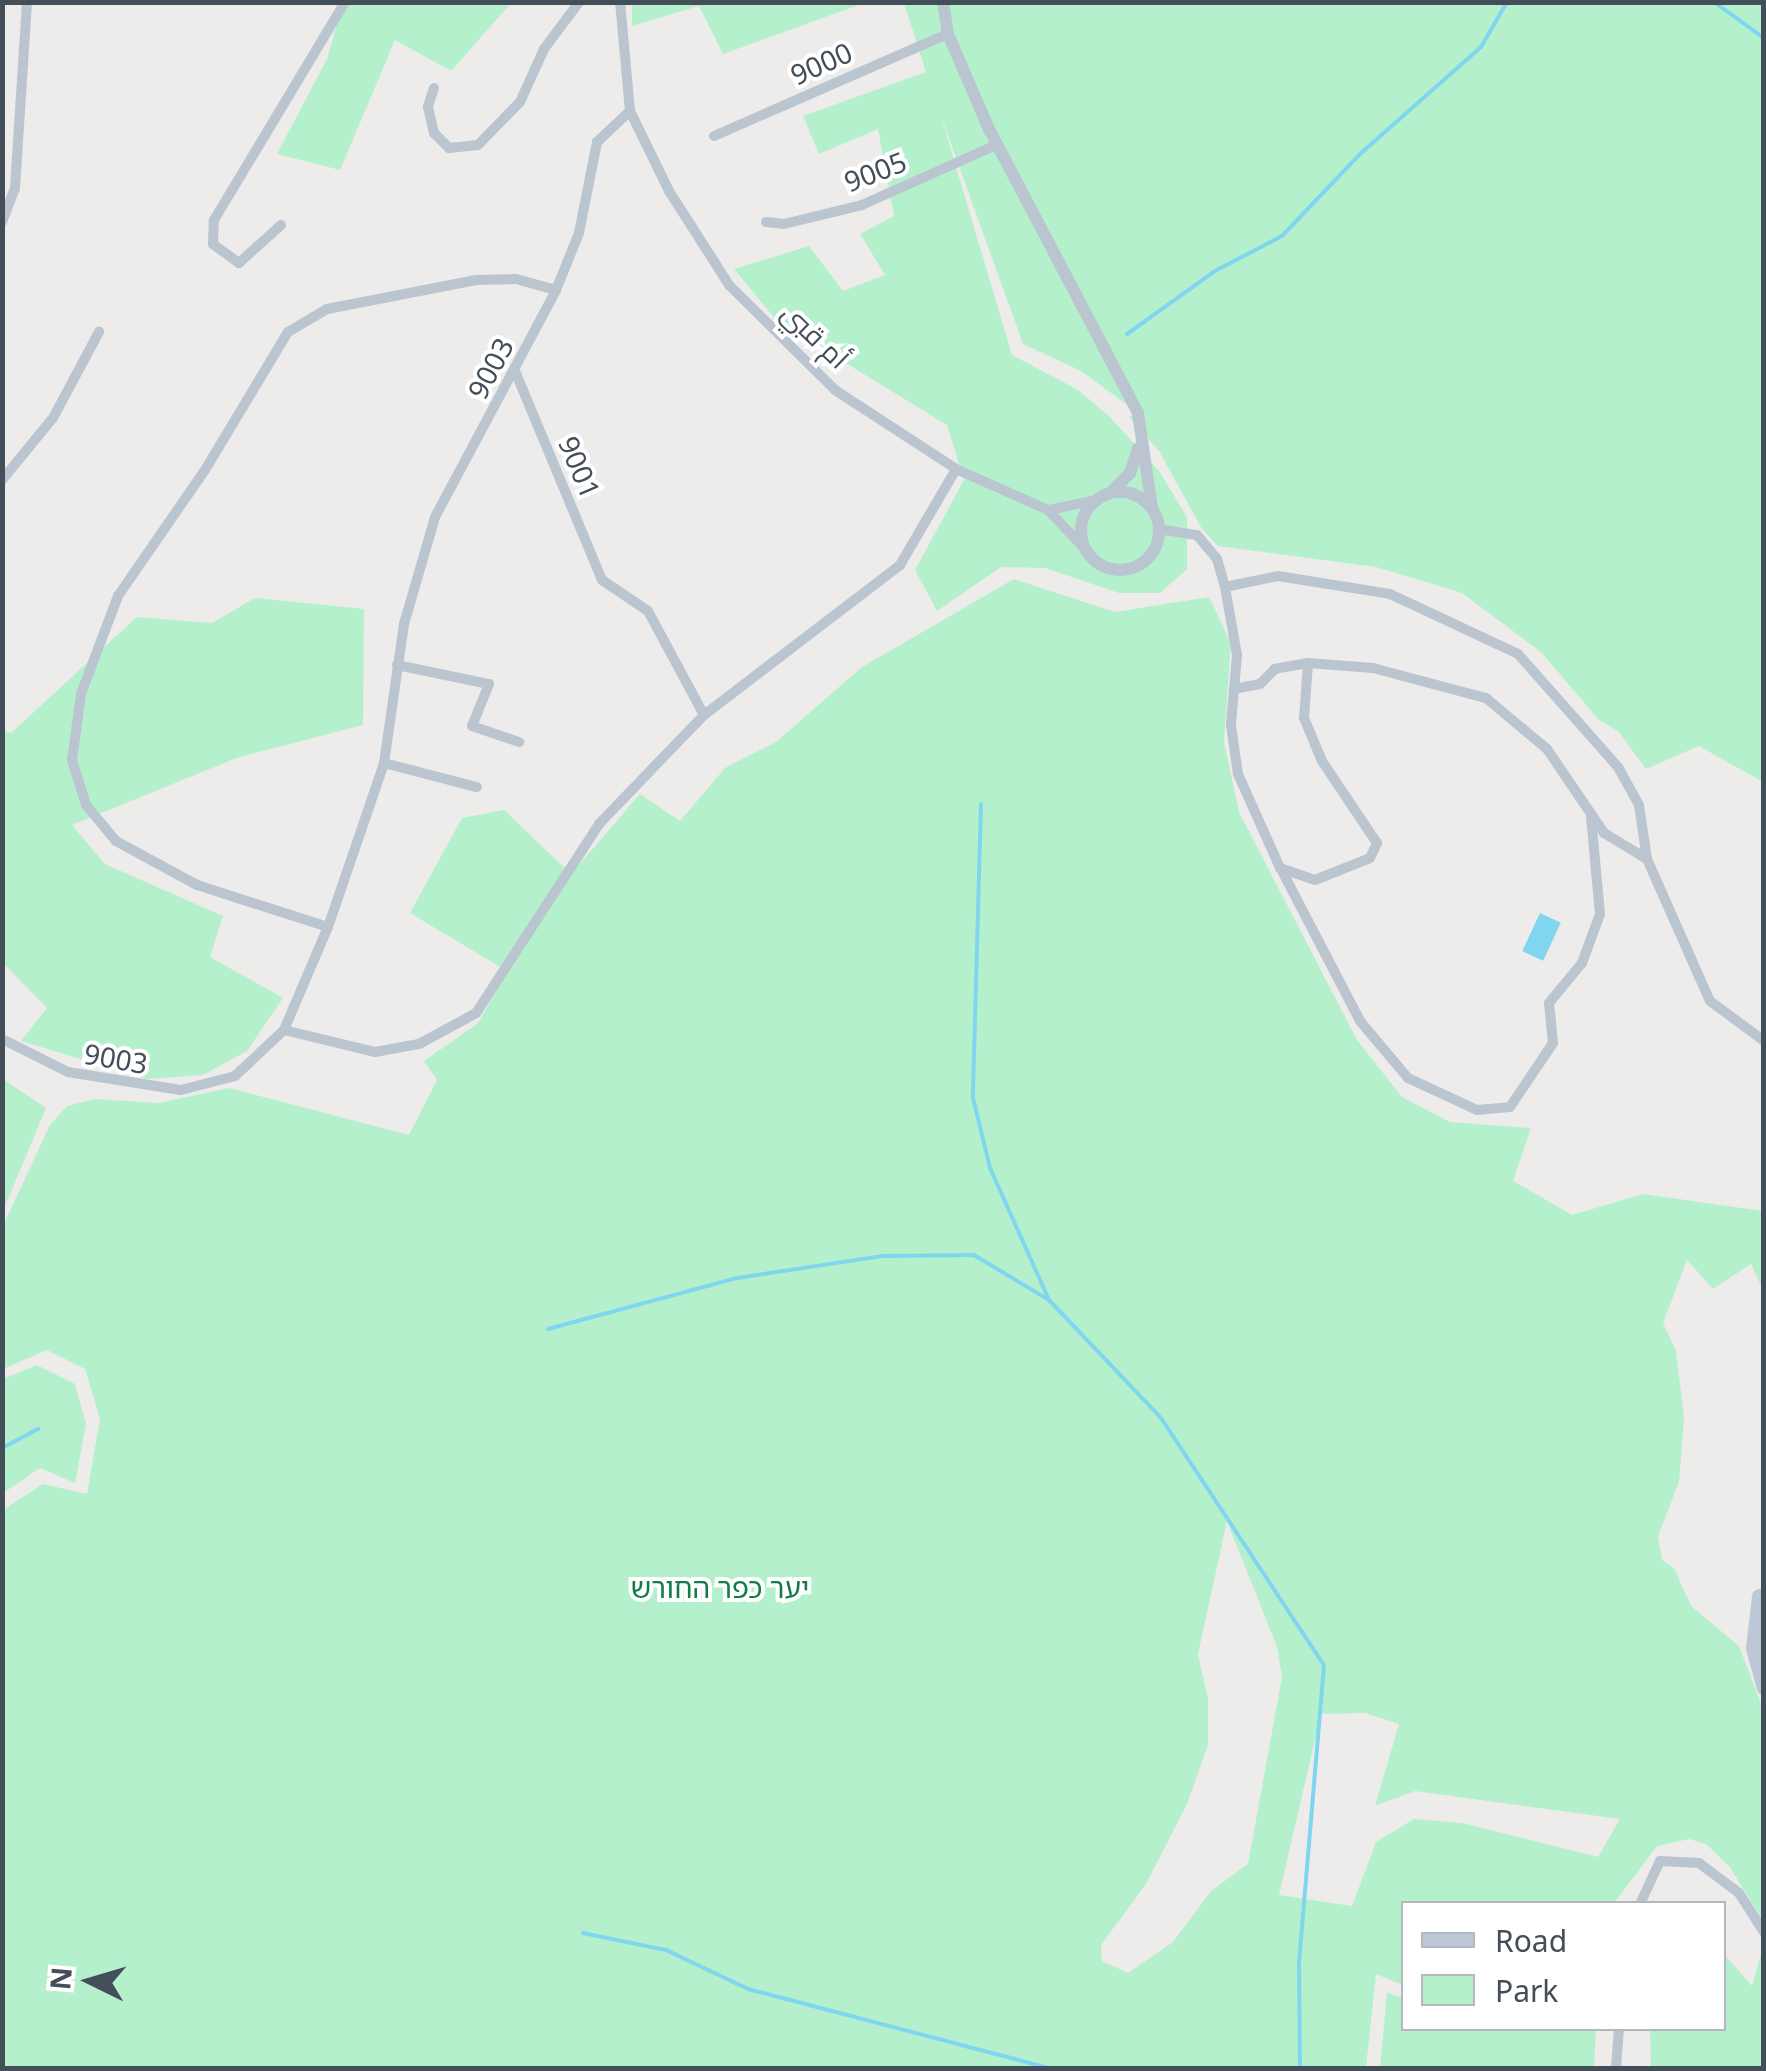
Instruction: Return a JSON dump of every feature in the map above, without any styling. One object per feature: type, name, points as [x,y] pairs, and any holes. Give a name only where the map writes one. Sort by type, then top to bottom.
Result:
[{"type":"main road","points":[[1762,1592],[1753,1648],[1764,1688]]},
{"type":"street","points":[[2,222],[14,188],[27,2]]},
{"type":"street","points":[[281,225],[239,264],[213,244],[214,220],[344,2]]},
{"type":"street","points":[[434,88],[428,108],[434,133],[449,148],[478,145],[520,102],[544,49],[579,2]]},
{"type":"street","points":[[620,2],[630,111]]},
{"type":"street","points":[[942,2],[948,34],[996,145],[1103,336],[1138,413],[1158,529],[1148,559],[1126,570],[1099,564],[1086,549],[1082,523],[1102,497],[1130,473],[1140,435]]},
{"type":"street","name":"9000","points":[[714,136],[948,34]]},
{"type":"street","name":"9003","points":[[2,1039],[68,1072],[181,1090],[235,1076],[284,1030],[328,927],[384,763],[414,577],[435,517],[556,290],[579,233],[596,142],[630,111]]},
{"type":"street","name":"أم قبي","points":[[630,111],[669,192],[729,285],[835,390],[956,469],[1048,510],[1086,549]]},
{"type":"street","name":"9005","points":[[766,222],[784,224],[862,205],[996,145]]},
{"type":"street","points":[[328,927],[196,886],[116,841],[86,805],[72,760],[81,694],[118,596],[205,470],[288,332],[326,309],[476,280],[516,279],[556,290]]},
{"type":"street","points":[[2,480],[53,418],[99,332]]},
{"type":"street","name":"9001","points":[[515,371],[602,580],[648,611],[704,715]]},
{"type":"street","points":[[284,1030],[375,1052],[419,1044],[476,1013],[599,824],[704,715],[900,564],[956,469]]},
{"type":"street","points":[[1048,510],[1130,493],[1152,508]]},
{"type":"street","points":[[1158,529],[1198,536],[1217,558],[1237,655],[1234,688],[1238,774],[1280,868],[1360,1020],[1408,1078],[1476,1110],[1510,1106],[1553,1043],[1549,1003],[1582,963],[1600,914],[1591,816]]},
{"type":"street","points":[[1225,587],[1278,576],[1390,594],[1518,654],[1618,767],[1639,805],[1647,859],[1710,1001],[1764,1041]]},
{"type":"street","points":[[1234,688],[1308,662],[1389,671],[1486,698],[1548,748],[1591,816],[1647,859]]},
{"type":"street","points":[[1280,868],[1315,880],[1370,858],[1378,843],[1322,761],[1304,718],[1308,662]]},
{"type":"street","points":[[397,666],[488,684],[472,726],[519,742]]},
{"type":"street","points":[[384,763],[477,786]]},
{"type":"street","points":[[1641,1901],[1660,1861],[1698,1863],[1739,1894],[1764,1932]]},
{"type":"street","points":[[1616,2068],[1619,2031]]},
{"type":"green space","points":[[632,2],[864,3],[723,54],[699,6],[632,26]]},
{"type":"green space","points":[[343,3],[511,3],[451,71],[395,40],[340,170],[277,154],[327,59]]},
{"type":"green space","points":[[904,3],[1763,3],[1763,782],[1699,746],[1646,769],[1618,731],[1599,720],[1541,652],[1462,593],[1376,567],[1218,546],[1202,529],[1159,451],[1129,417],[1137,412],[1081,371],[1023,344],[941,116],[1012,355],[1078,390],[1109,416],[1159,471],[1187,517],[1187,569],[1160,593],[1119,593],[1045,568],[1001,567],[937,611],[915,570],[964,480],[947,425],[777,321],[734,269],[809,246],[843,291],[885,275],[860,234],[894,216],[878,129],[819,154],[803,116],[926,72]]},
{"type":"green space","name":"יער כפר החורש","points":[[1014,579],[1115,612],[1209,597],[1231,643],[1224,741],[1239,812],[1357,1040],[1402,1097],[1450,1122],[1531,1128],[1513,1181],[1572,1215],[1643,1194],[1763,1211],[1763,1290],[1751,1264],[1713,1289],[1687,1260],[1663,1323],[1676,1351],[1684,1418],[1679,1482],[1658,1536],[1662,1560],[1674,1568],[1691,1606],[1739,1646],[1763,1709],[1763,1920],[1729,1866],[1706,1844],[1689,1839],[1657,1846],[1616,1901],[1401,1901],[1401,1984],[1376,1974],[1366,2068],[3,2068],[3,1510],[43,1484],[87,1494],[100,1419],[85,1369],[47,1350],[3,1369],[2,1228],[50,1125],[67,1106],[95,1099],[159,1103],[229,1088],[409,1135],[437,1080],[424,1061],[478,1023],[507,971],[410,913],[462,818],[504,810],[571,874],[640,794],[680,821],[725,768],[776,742],[862,667]],"holes":[[[1227,1521],[1277,1647],[1282,1677],[1248,1864],[1211,1891],[1173,1942],[1128,1973],[1102,1961],[1101,1945],[1146,1884],[1187,1804],[1208,1745],[1208,1699],[1198,1654]],[[1365,1713],[1399,1724],[1375,1806],[1415,1791],[1620,1819],[1598,1857],[1462,1823],[1414,1819],[1376,1842],[1352,1906],[1279,1895],[1321,1714]]]},
{"type":"green space","points":[[255,598],[364,609],[363,725],[239,757],[72,825],[105,864],[223,916],[210,957],[283,998],[247,1051],[203,1075],[147,1079],[21,1041],[47,1008],[3,963],[3,730],[11,733],[137,617],[212,623]]},
{"type":"green space","points":[[3,1079],[46,1108],[3,1211]]},
{"type":"green space","points":[[37,1365],[75,1384],[86,1424],[75,1483],[40,1468],[3,1493],[3,1379]]},
{"type":"green space","points":[[1763,1947],[1763,2068],[1651,2068],[1650,2031],[1726,2031],[1726,1956],[1752,1986]]},
{"type":"green space","points":[[1387,1993],[1401,1997],[1401,2031],[1596,2031],[1594,2068],[1380,2068]]},
{"type":"water","points":[[1540,913],[1561,923],[1543,961],[1522,951]]},
{"type":"waterway","points":[[1127,334],[1215,271],[1282,236],[1360,154],[1481,47],[1507,2]]},
{"type":"waterway","points":[[1714,2],[1764,38]]},
{"type":"waterway","points":[[981,804],[973,1098],[990,1168],[1049,1300]]},
{"type":"waterway","points":[[548,1329],[737,1278],[883,1256],[974,1255],[1049,1300],[1161,1418],[1324,1665],[1299,1961],[1300,2068]]},
{"type":"waterway","points":[[2,1448],[38,1429]]},
{"type":"waterway","points":[[583,1933],[666,1950],[748,1989],[1049,2068]]}]
